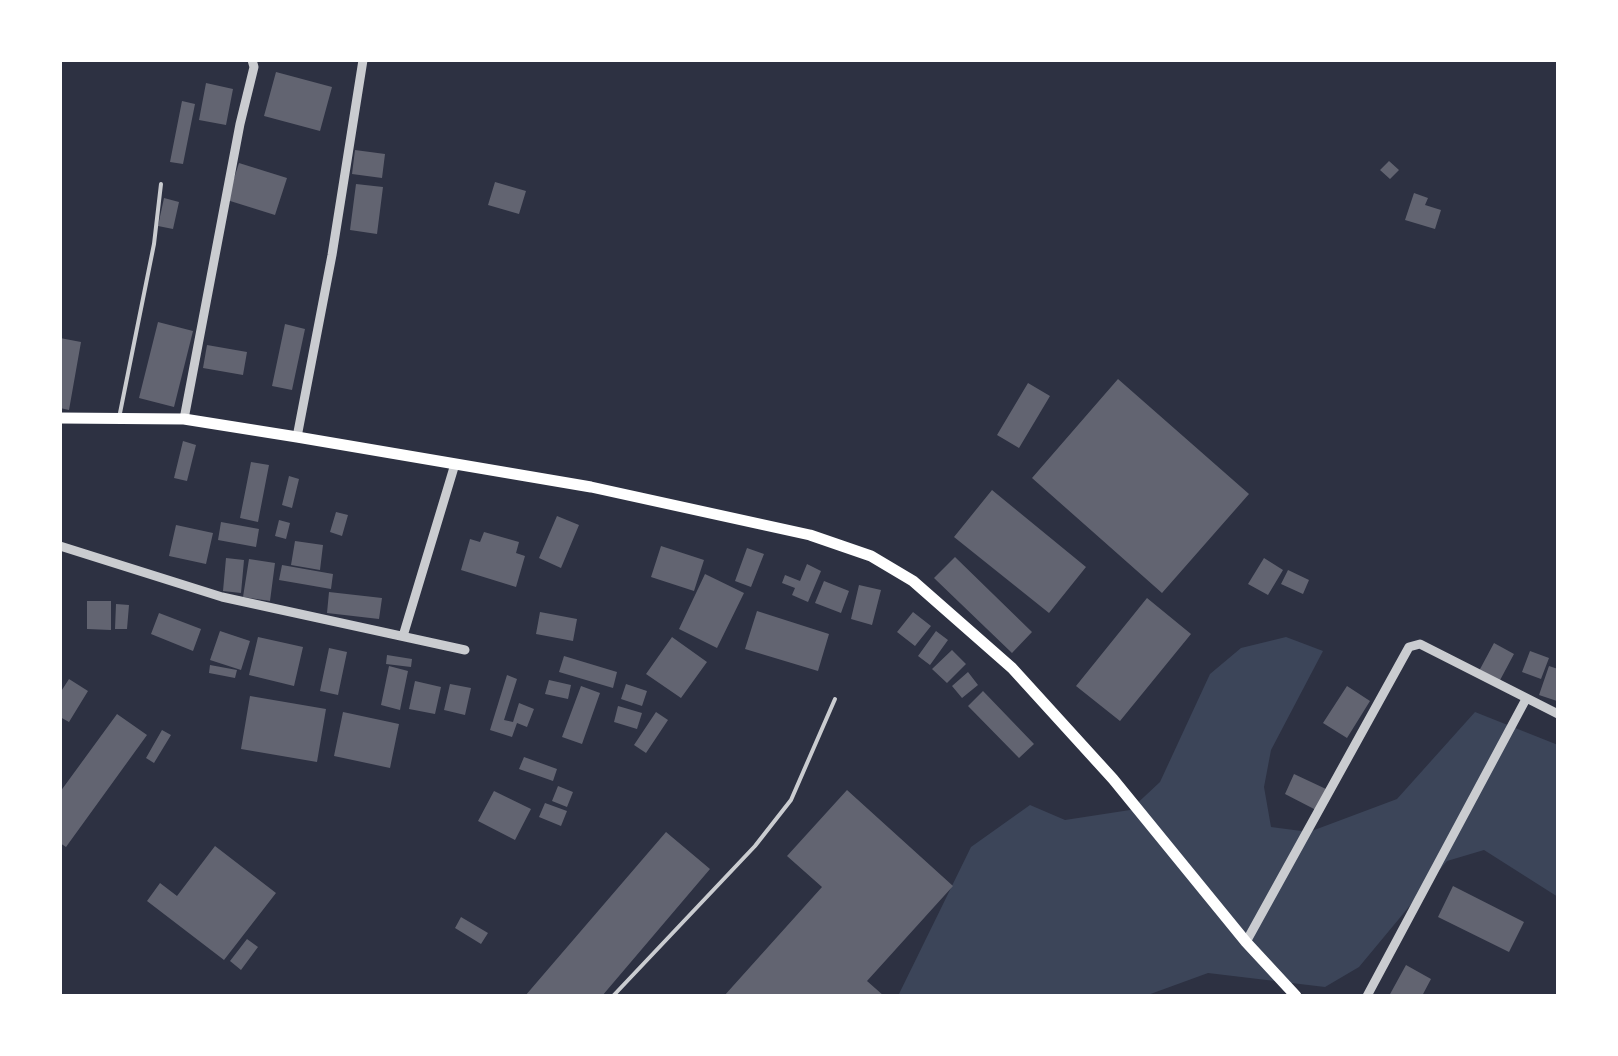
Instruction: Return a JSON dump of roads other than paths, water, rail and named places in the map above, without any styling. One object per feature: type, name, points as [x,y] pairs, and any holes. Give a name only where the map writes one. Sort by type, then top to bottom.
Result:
[{"type":"main road","points":[[60,418],[184,418],[591,487],[810,535],[870,556],[913,581],[1025,682],[1296,996]]},
{"type":"street","points":[[184,418],[254,67],[252,60]]},
{"type":"street","points":[[297,437],[364,60]]},
{"type":"street","points":[[403,636],[455,464]]},
{"type":"street","points":[[60,546],[222,597],[466,650]]},
{"type":"street","points":[[1246,942],[1409,647],[1420,644],[1558,714]]},
{"type":"street","points":[[1367,996],[1526,699]]},
{"type":"lane","points":[[119,418],[154,244],[161,184]]},
{"type":"lane","points":[[613,996],[755,846],[792,800],[835,699]]}]
